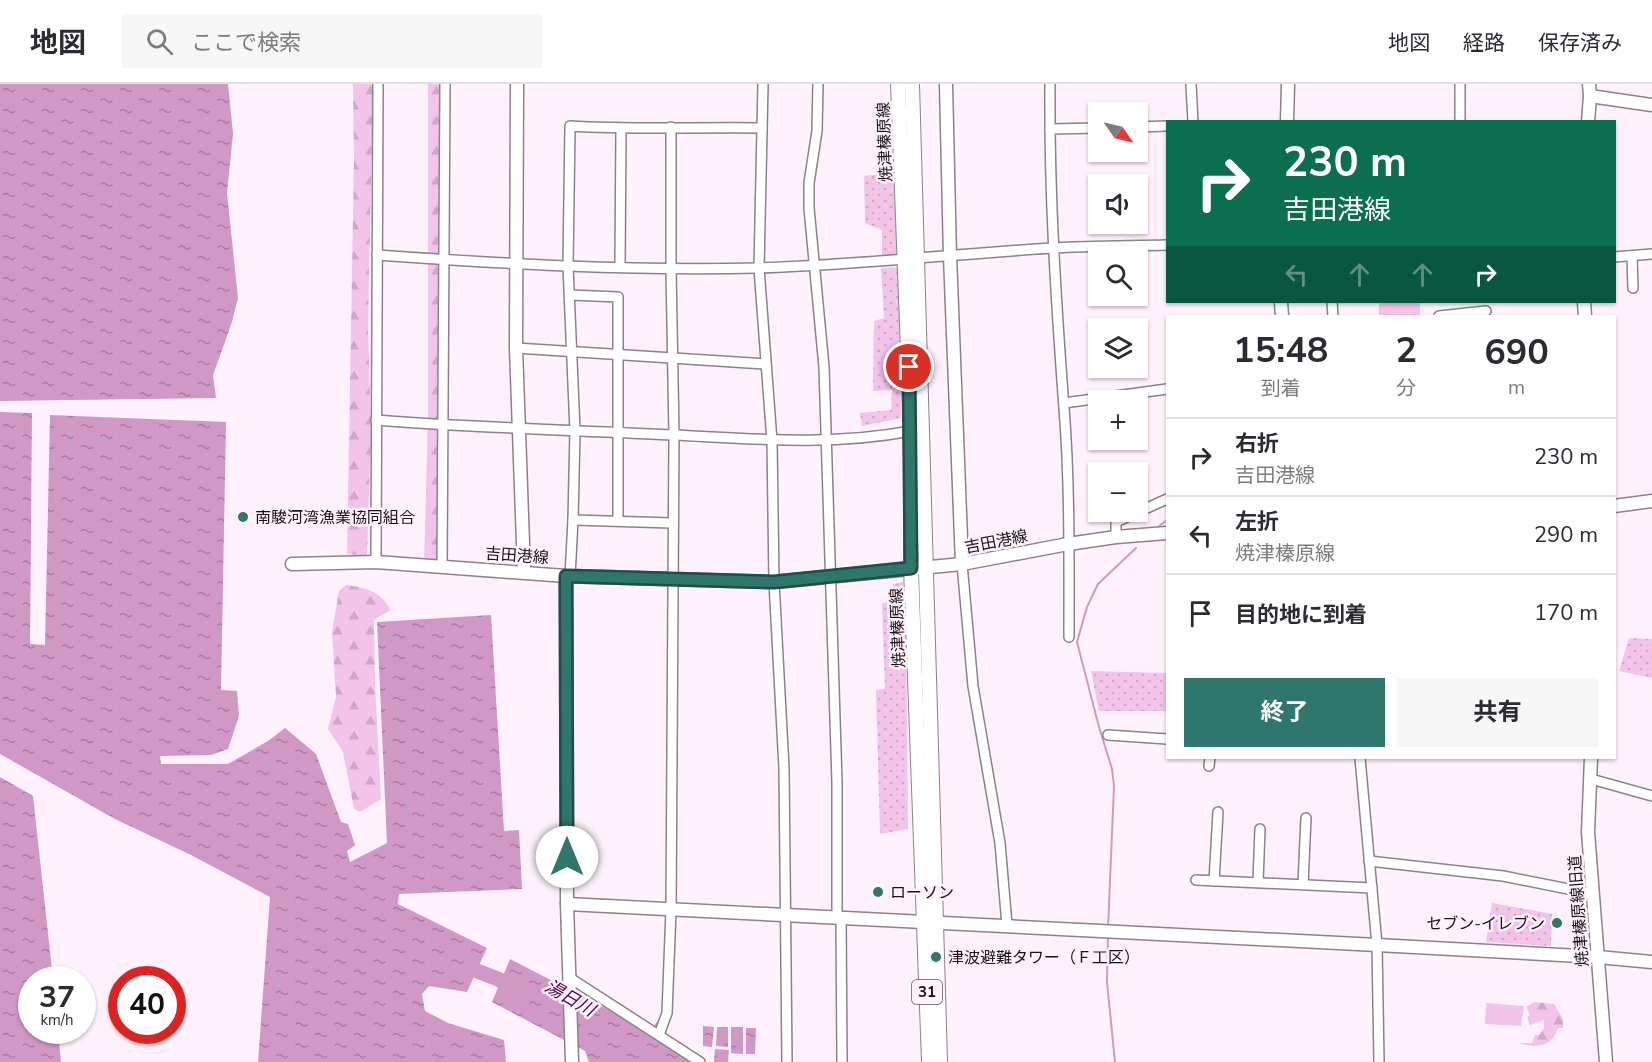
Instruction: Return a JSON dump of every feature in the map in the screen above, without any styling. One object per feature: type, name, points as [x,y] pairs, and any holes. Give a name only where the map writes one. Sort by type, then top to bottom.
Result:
[{"type":"main road","name":"焼津榛原線","points":[[898,84],[912,259],[926,567],[931,923],[929,1062]]},
{"type":"main road","name":"焼津榛原線","points":[[912,84],[911,568],[940,1062]]},
{"type":"street","points":[[376,562],[378,84]]},
{"type":"street","points":[[442,566],[445,84]]},
{"type":"street","points":[[517,84],[516,348],[524,572]]},
{"type":"street","points":[[763,84],[759,268],[772,441],[774,582],[784,768],[787,1062]]},
{"type":"street","points":[[818,84],[817,131],[809,183],[809,208],[824,367],[837,783],[842,1062]]},
{"type":"street","points":[[946,84],[962,564],[973,686],[1000,843],[1007,925]]},
{"type":"street","points":[[1050,84],[1054,248],[1064,403],[1069,637]]},
{"type":"street","points":[[1191,84],[1193,120]]},
{"type":"street","points":[[1287,120],[1288,84]]},
{"type":"street","points":[[1460,84],[1460,120]]},
{"type":"street","points":[[1588,120],[1589,90],[1652,105]]},
{"type":"street","points":[[572,1062],[567,904],[568,576],[573,520],[575,431],[568,266],[570,126],[621,129],[762,128]]},
{"type":"street","points":[[1148,127],[1166,126]]},
{"type":"street","points":[[659,1035],[667,1013],[670,910],[674,435],[670,269],[671,127]]},
{"type":"street","points":[[1050,129],[1088,128]]},
{"type":"street","points":[[620,266],[621,129]]},
{"type":"street","points":[[377,255],[515,265],[670,269],[759,268],[1054,248],[1166,245]]},
{"type":"street","points":[[1616,257],[1652,254]]},
{"type":"street","points":[[1632,256],[1633,288]]},
{"type":"street","points":[[570,295],[618,297],[618,520]]},
{"type":"street","points":[[1447,315],[1485,310]]},
{"type":"street","points":[[516,348],[619,354],[673,360],[766,364]]},
{"type":"street","points":[[1064,403],[1166,389]]},
{"type":"street","points":[[376,420],[772,441],[875,438],[910,431]]},
{"type":"street","points":[[1116,537],[1116,522],[1166,499]]},
{"type":"street","points":[[1616,506],[1652,501]]},
{"type":"street","points":[[573,520],[672,523]]},
{"type":"street","name":"吉田港線","points":[[292,564],[376,562],[568,576],[774,582],[962,564],[1068,544],[1166,533]]},
{"type":"street","points":[[1108,735],[1166,739]]},
{"type":"street","points":[[1360,759],[1377,945],[1379,1062]]},
{"type":"street","name":"焼津榛原線旧道","points":[[1591,759],[1588,832],[1606,1062]]},
{"type":"street","points":[[1591,779],[1652,796]]},
{"type":"street","points":[[1214,881],[1218,812]]},
{"type":"street","points":[[1303,884],[1306,818]]},
{"type":"street","points":[[1258,882],[1260,829]]},
{"type":"street","points":[[1369,861],[1503,876],[1593,894]]},
{"type":"street","points":[[1196,880],[1372,888]]},
{"type":"street","points":[[567,904],[1007,925],[1598,957],[1652,962]]},
{"type":"street","points":[[570,980],[700,1062]]},
{"type":"green space","points":[[353,84],[373,84],[368,327],[371,432],[367,556],[347,554],[354,159]]},
{"type":"green space","points":[[428,84],[445,84],[442,566],[424,565],[428,417]]},
{"type":"green space","points":[[897,172],[899,255],[882,255],[882,230],[865,223],[864,176]]},
{"type":"green space","points":[[900,267],[901,418],[862,426],[860,413],[891,410],[892,390],[873,391],[874,321],[884,318],[881,268]]},
{"type":"green space","points":[[1379,303],[1420,303],[1420,315],[1379,315]]},
{"type":"green space","points":[[903,582],[906,637],[908,829],[880,834],[876,690],[885,689],[882,604],[893,599],[893,584]]},
{"type":"green space","points":[[346,585],[359,587],[378,595],[390,610],[374,620],[381,799],[360,812],[354,809],[343,752],[328,729],[336,697],[332,632],[339,591]]},
{"type":"green space","points":[[1629,638],[1652,639],[1652,678],[1619,671]]},
{"type":"green space","points":[[1091,671],[1166,673],[1166,711],[1099,711]]},
{"type":"green space","points":[[1492,903],[1552,914],[1551,946],[1486,942]]},
{"type":"green space","points":[[1534,1002],[1554,1004],[1563,1019],[1563,1028],[1558,1028],[1547,1043],[1531,1046],[1519,1043],[1532,1043],[1535,1035],[1539,1035],[1544,1028],[1544,1020],[1530,1025],[1527,1017],[1530,1015],[1526,1007]]},
{"type":"green space","points":[[1486,1003],[1524,1006],[1521,1026],[1485,1024]]},
{"type":"water","points":[[0,84],[228,84],[233,134],[227,193],[238,298],[213,375],[216,398],[0,401]]},
{"type":"water","points":[[0,412],[32,413],[30,644],[45,645],[50,415],[226,422],[221,690],[237,691],[239,716],[228,749],[211,755],[160,756],[161,764],[228,764],[268,741],[285,728],[316,754],[341,822],[348,824],[355,845],[347,851],[350,862],[387,843],[377,622],[491,615],[504,831],[519,830],[522,889],[399,894],[398,904],[487,948],[467,992],[429,986],[422,994],[425,1011],[448,1023],[504,1040],[506,1062],[258,1062],[270,897],[191,855],[115,819],[0,754]]},
{"type":"water","points":[[0,777],[33,796],[52,966],[18,966],[18,1044],[59,1044],[61,1062],[0,1062]]},
{"type":"water","points":[[510,959],[673,1043],[693,1062],[589,1062],[585,1051],[492,1002]]},
{"type":"water","points":[[703,1026],[714,1027],[712,1047],[703,1046]]},
{"type":"water","points":[[717,1027],[728,1027],[728,1047],[716,1046]]},
{"type":"water","points":[[731,1027],[743,1027],[743,1054],[731,1053]]},
{"type":"water","points":[[746,1028],[756,1028],[755,1054],[746,1054]]},
{"type":"water","points":[[715,1049],[729,1050],[728,1062],[714,1062]]},
{"type":"waterway","points":[[1158,527],[1166,521]]},
{"type":"waterway","points":[[1108,928],[1114,786],[1112,769],[1077,642],[1087,607],[1098,584],[1136,548]]},
{"type":"waterway","points":[[1108,936],[1107,982],[1115,1062]]},
{"type":"waterway","name":"湯日川","points":[[477,971],[498,979],[519,991]]},
{"type":"waterway","points":[[655,1026],[661,1018]]},
{"type":"place","name":"南駿河湾漁業協同組合","points":[[243,517]]},
{"type":"place","name":"ローソン","points":[[878,892]]},
{"type":"place","name":"セブン-イレブン","points":[[1557,923]]},
{"type":"place","name":"津波避難タワー（Ｆ工区）","points":[[936,957]]},
{"type":"route","points":[[567,857],[566,576],[774,582],[911,568],[909,367]]}]
